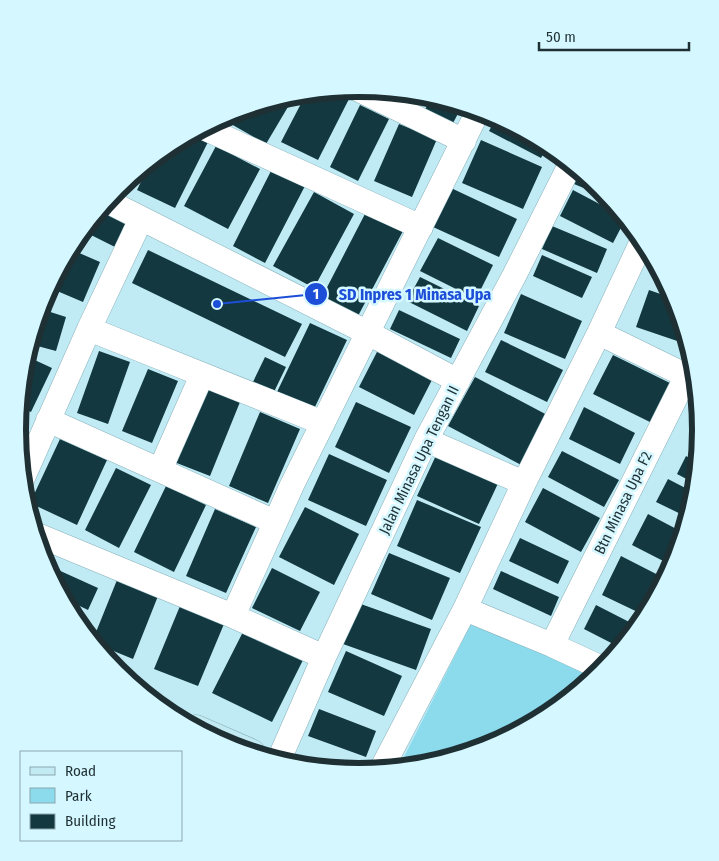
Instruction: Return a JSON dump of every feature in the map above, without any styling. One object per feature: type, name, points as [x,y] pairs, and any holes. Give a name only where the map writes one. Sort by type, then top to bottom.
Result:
[{"type":"street","points":[[375,98],[464,141]]},
{"type":"street","points":[[233,616],[292,485],[475,118]]},
{"type":"street","points":[[212,132],[421,227]]},
{"type":"street","name":"Jalan Minasa Upa Tengan II","points":[[281,754],[324,657],[426,440],[514,276],[567,170]]},
{"type":"street","points":[[114,206],[368,333],[458,381]]},
{"type":"street","points":[[28,466],[89,329],[141,219]]},
{"type":"street","points":[[385,763],[465,609],[639,248]]},
{"type":"street","points":[[89,329],[323,423]]},
{"type":"street","points":[[599,333],[687,370]]},
{"type":"street","points":[[160,470],[202,375]]},
{"type":"street","name":"Btn Minasa Upa F2","points":[[552,645],[689,379]]},
{"type":"street","points":[[48,420],[275,522]]},
{"type":"street","points":[[426,440],[524,483]]},
{"type":"street","points":[[44,538],[233,616],[324,657]]},
{"type":"street","points":[[465,609],[596,665]]},
{"type":"green space","points":[[472,622],[588,672],[545,708],[507,729],[467,746],[402,761]]},
{"type":"building","points":[[350,97],[318,160],[281,142],[302,103]]},
{"type":"building","points":[[400,100],[419,103],[417,108]]},
{"type":"building","points":[[289,105],[266,144],[231,124],[252,115]]},
{"type":"building","points":[[360,105],[389,119],[358,181],[330,167]]},
{"type":"building","points":[[427,105],[459,113],[452,125],[424,112]]},
{"type":"building","points":[[399,124],[437,139],[412,197],[374,181]]},
{"type":"building","points":[[492,125],[544,152],[541,158],[489,131]]},
{"type":"building","points":[[200,138],[208,142],[175,208],[137,190],[143,178],[174,153]]},
{"type":"building","points":[[481,140],[542,167],[523,209],[462,183]]},
{"type":"building","points":[[216,146],[260,169],[228,229],[184,206]]},
{"type":"building","points":[[273,167],[306,184],[265,263],[233,246]]},
{"type":"building","points":[[577,178],[591,191],[574,184]]},
{"type":"building","points":[[451,188],[517,219],[499,257],[433,227]]},
{"type":"building","points":[[573,190],[607,208],[622,226],[613,243],[560,216]]},
{"type":"building","points":[[314,192],[354,214],[314,288],[273,266]]},
{"type":"building","points":[[109,211],[134,223],[121,250],[90,235]]},
{"type":"building","points":[[366,212],[403,231],[358,316],[322,297]]},
{"type":"building","points":[[552,226],[607,249],[597,273],[542,249]]},
{"type":"building","points":[[438,238],[493,265],[476,299],[420,271]]},
{"type":"building","points":[[148,250],[302,324],[285,357],[132,283]]},
{"type":"building","points":[[78,252],[100,262],[83,302],[57,291]]},
{"type":"building","points":[[542,255],[592,277],[582,298],[533,276]]},
{"type":"building","points":[[420,277],[479,306],[467,331],[407,301]]},
{"type":"building","points":[[649,290],[663,295],[680,342],[636,327]]},
{"type":"building","points":[[521,294],[582,321],[565,359],[504,333]]},
{"type":"building","points":[[399,310],[460,339],[451,358],[390,329]]},
{"type":"building","points":[[49,311],[66,317],[56,351],[38,346]]},
{"type":"building","points":[[310,323],[347,340],[314,409],[277,392]]},
{"type":"building","points":[[501,340],[563,370],[547,402],[485,372]]},
{"type":"building","points":[[379,348],[434,376],[414,415],[359,387]]},
{"type":"building","points":[[99,351],[130,362],[108,424],[77,413]]},
{"type":"building","points":[[613,355],[672,384],[652,423],[593,394]]},
{"type":"building","points":[[265,357],[286,367],[273,394],[252,384]]},
{"type":"building","points":[[34,360],[52,368],[31,412],[27,409]]},
{"type":"building","points":[[148,369],[178,381],[152,443],[122,431]]},
{"type":"building","points":[[475,377],[551,417],[525,467],[448,426]]},
{"type":"building","points":[[200,385],[240,402],[210,476],[169,460]]},
{"type":"building","points":[[356,402],[411,427],[389,473],[335,447]]},
{"type":"building","points":[[584,407],[635,433],[620,464],[569,439]]},
{"type":"building","points":[[260,412],[300,429],[268,503],[229,486]]},
{"type":"building","points":[[60,439],[107,460],[77,525],[35,505],[33,496]]},
{"type":"building","points":[[439,449],[501,477],[479,524],[417,496]]},
{"type":"building","points":[[562,451],[619,480],[604,507],[548,477]]},
{"type":"building","points":[[329,454],[387,480],[366,526],[308,500]]},
{"type":"building","points":[[686,456],[691,459],[689,480],[677,474]]},
{"type":"building","points":[[116,468],[151,485],[119,548],[85,530]]},
{"type":"building","points":[[668,479],[687,489],[682,514],[656,502]]},
{"type":"building","points":[[166,486],[206,505],[174,572],[134,552]]},
{"type":"building","points":[[543,488],[600,518],[581,552],[525,522]]},
{"type":"building","points":[[417,500],[481,527],[460,573],[397,546]]},
{"type":"building","points":[[305,507],[359,534],[334,585],[279,557]]},
{"type":"building","points":[[215,509],[256,527],[226,593],[186,576]]},
{"type":"building","points":[[648,514],[677,530],[665,562],[632,545]]},
{"type":"building","points":[[520,538],[569,561],[558,584],[509,561]]},
{"type":"building","points":[[389,553],[450,578],[432,620],[371,594]]},
{"type":"building","points":[[621,556],[659,575],[639,613],[602,595]]},
{"type":"building","points":[[272,568],[320,592],[300,631],[252,608]]},
{"type":"building","points":[[57,570],[98,588],[88,610],[75,604]]},
{"type":"building","points":[[501,571],[559,597],[551,616],[493,589]]},
{"type":"building","points":[[117,580],[158,596],[133,659],[108,649],[95,634]]},
{"type":"building","points":[[358,603],[431,629],[416,670],[343,644]]},
{"type":"building","points":[[596,605],[632,623],[614,645],[584,629]]},
{"type":"building","points":[[180,606],[224,624],[198,686],[154,669]]},
{"type":"building","points":[[247,624],[306,654],[272,722],[212,693]]},
{"type":"building","points":[[346,651],[402,676],[384,716],[328,692]]},
{"type":"building","points":[[319,709],[376,731],[366,757],[308,736]]},
{"type":"place","name":"SD Inpres 1 Minasa Upa","points":[[217,304]]}]
